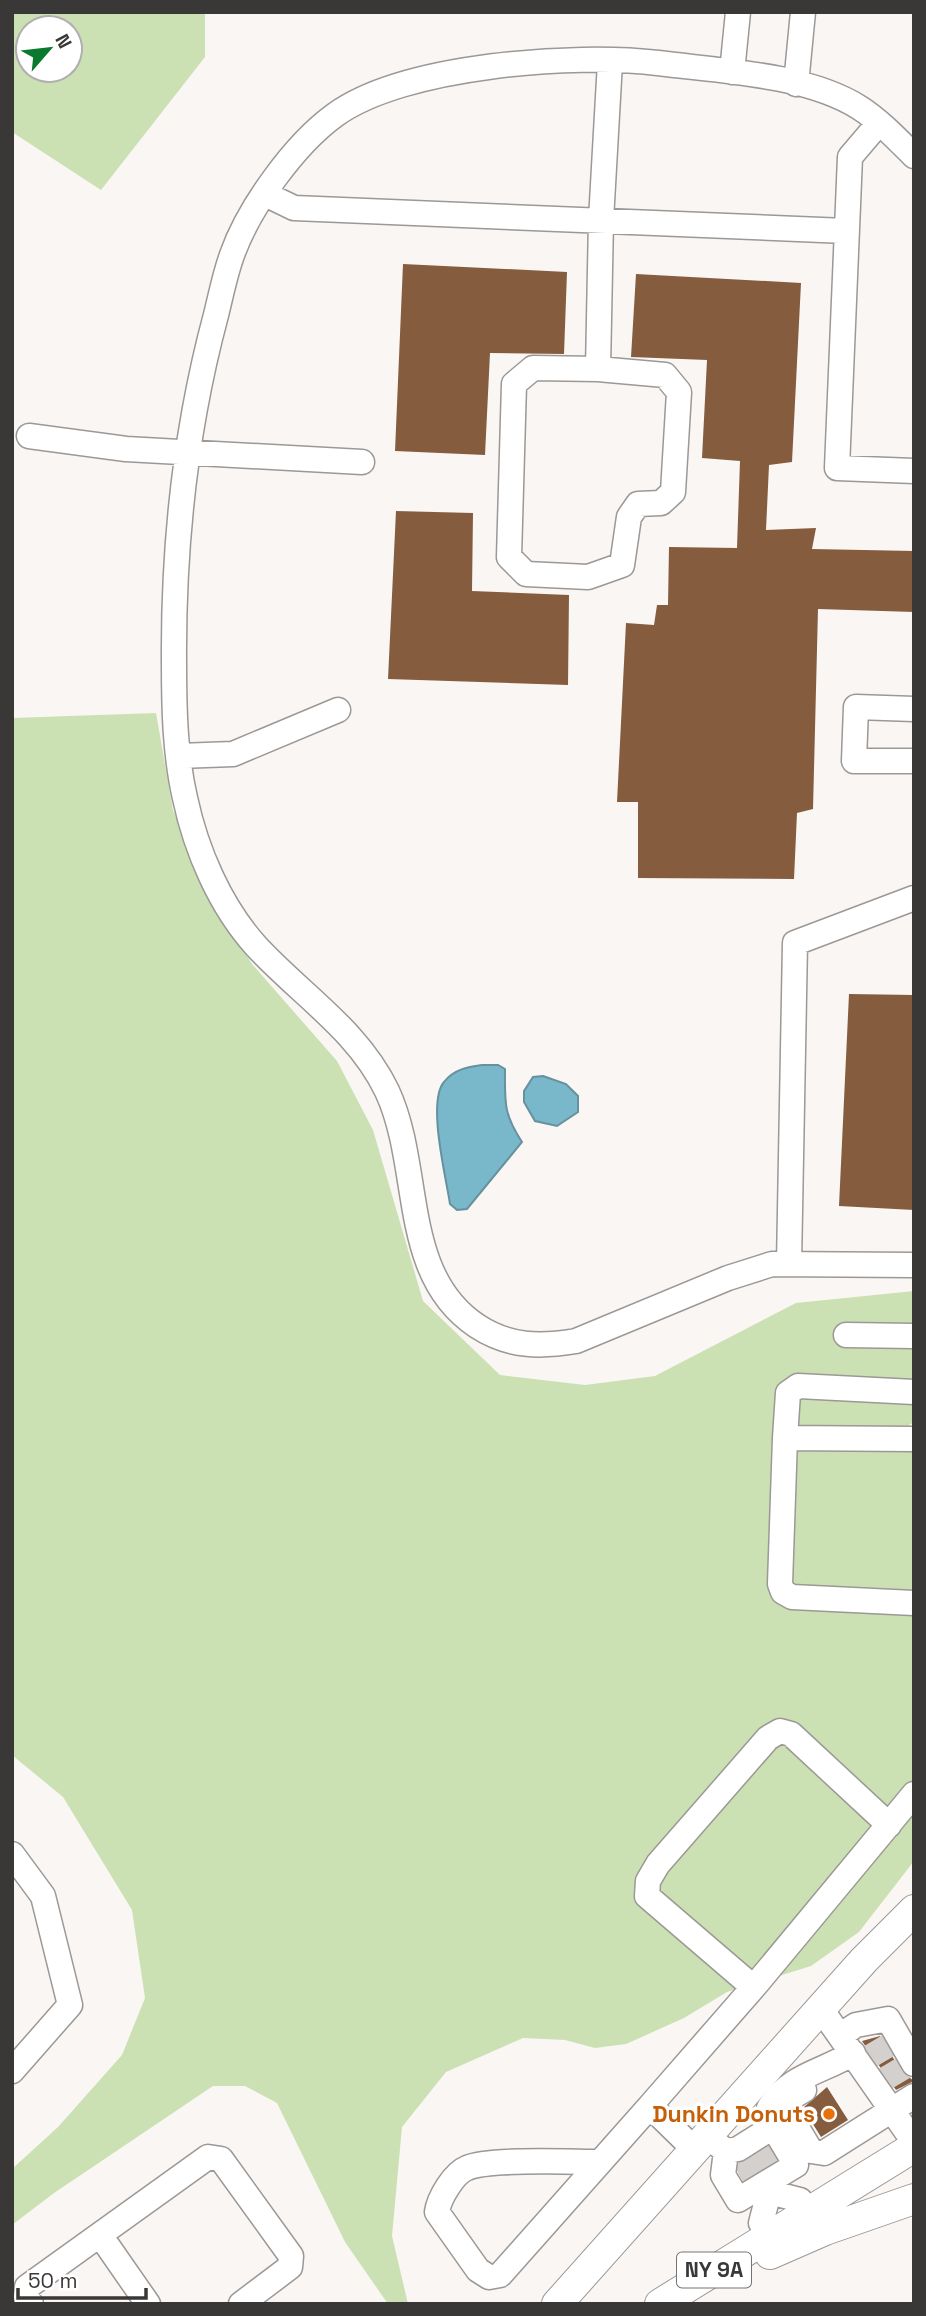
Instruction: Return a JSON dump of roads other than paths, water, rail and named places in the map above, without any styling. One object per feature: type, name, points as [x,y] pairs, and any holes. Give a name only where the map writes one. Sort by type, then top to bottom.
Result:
[{"type":"main road","points":[[557,2304],[750,2160],[821,2009],[914,1910]]},
{"type":"main road","name":"NY 9A","points":[[660,2304],[914,2147]]},
{"type":"main road","points":[[670,2304],[825,2230],[914,2199]]},
{"type":"street","points":[[732,72],[738,12]]},
{"type":"street","points":[[796,84],[803,12]]},
{"type":"street","points":[[914,156],[859,107],[796,84],[732,72],[638,61],[508,65],[457,71],[356,101],[299,145],[265,194],[233,252],[206,352],[185,452],[174,596],[175,719],[184,796],[201,853],[226,905],[254,944],[347,1031],[372,1063],[389,1096],[405,1146],[421,1248],[436,1284],[460,1314],[489,1334],[520,1345],[550,1345],[576,1341],[728,1278],[772,1264],[914,1265]]},
{"type":"street","points":[[598,369],[601,220],[610,62]]},
{"type":"street","points":[[879,123],[850,157],[837,468],[914,471]]},
{"type":"street","points":[[265,194],[294,208],[846,231]]},
{"type":"street","points":[[533,368],[598,369],[666,375],[679,392],[673,492],[661,503],[638,504],[629,517],[622,565],[588,577],[526,574],[509,557],[514,384],[533,368]]},
{"type":"street","points":[[30,436],[126,449],[362,462]]},
{"type":"street","points":[[914,709],[856,707],[854,761],[914,761]]},
{"type":"street","points":[[179,755],[233,754],[338,710]]},
{"type":"street","points":[[789,1264],[795,943],[914,898]]},
{"type":"street","points":[[846,1335],[914,1336]]},
{"type":"street","points":[[914,1392],[798,1386],[788,1393],[780,1584],[783,1592],[792,1597],[914,1603]]},
{"type":"street","points":[[785,1438],[914,1439]]},
{"type":"street","points":[[753,1987],[647,1896],[648,1881],[658,1864],[768,1738],[780,1731],[791,1734],[889,1825]]},
{"type":"street","points":[[600,2161],[484,2164],[465,2168],[439,2200],[437,2211],[478,2270],[489,2277],[500,2275],[753,1987],[914,1794]]},
{"type":"street","points":[[12,1854],[43,1896],[70,2005],[12,2071]]},
{"type":"street","points":[[821,2009],[851,2055],[879,2083],[891,2111],[914,2142]]},
{"type":"street","points":[[910,2064],[895,2041],[888,2019],[856,2025],[851,2055],[825,2077],[786,2102],[785,2108],[811,2151],[824,2153],[914,2096]]},
{"type":"street","points":[[769,2236],[761,2223],[750,2160],[769,2108],[780,2091],[817,2068],[851,2055]]},
{"type":"street","points":[[650,2106],[750,2160],[800,2200],[808,2212]]},
{"type":"street","points":[[31,2304],[26,2297],[27,2287],[208,2157],[221,2159],[291,2256],[290,2267],[242,2304]]},
{"type":"street","points":[[100,2235],[148,2304]]},
{"type":"water","points":[[482,1065],[498,1065],[505,1069],[506,1107],[511,1123],[522,1142],[467,1209],[457,1210],[450,1204],[442,1159],[437,1122],[439,1092],[452,1074]]},
{"type":"water","points":[[543,1076],[566,1084],[578,1096],[578,1112],[557,1126],[535,1121],[524,1102],[524,1091],[533,1077]]},
{"type":"tunnel","points":[[869,2057],[891,2044]]},
{"type":"tunnel","points":[[883,2080],[905,2067]]},
{"type":"tunnel","points":[[762,2148],[773,2167]]},
{"type":"tunnel","points":[[744,2159],[755,2178]]},
{"type":"place","name":"Dunkin Donuts","points":[[829,2114]]}]
